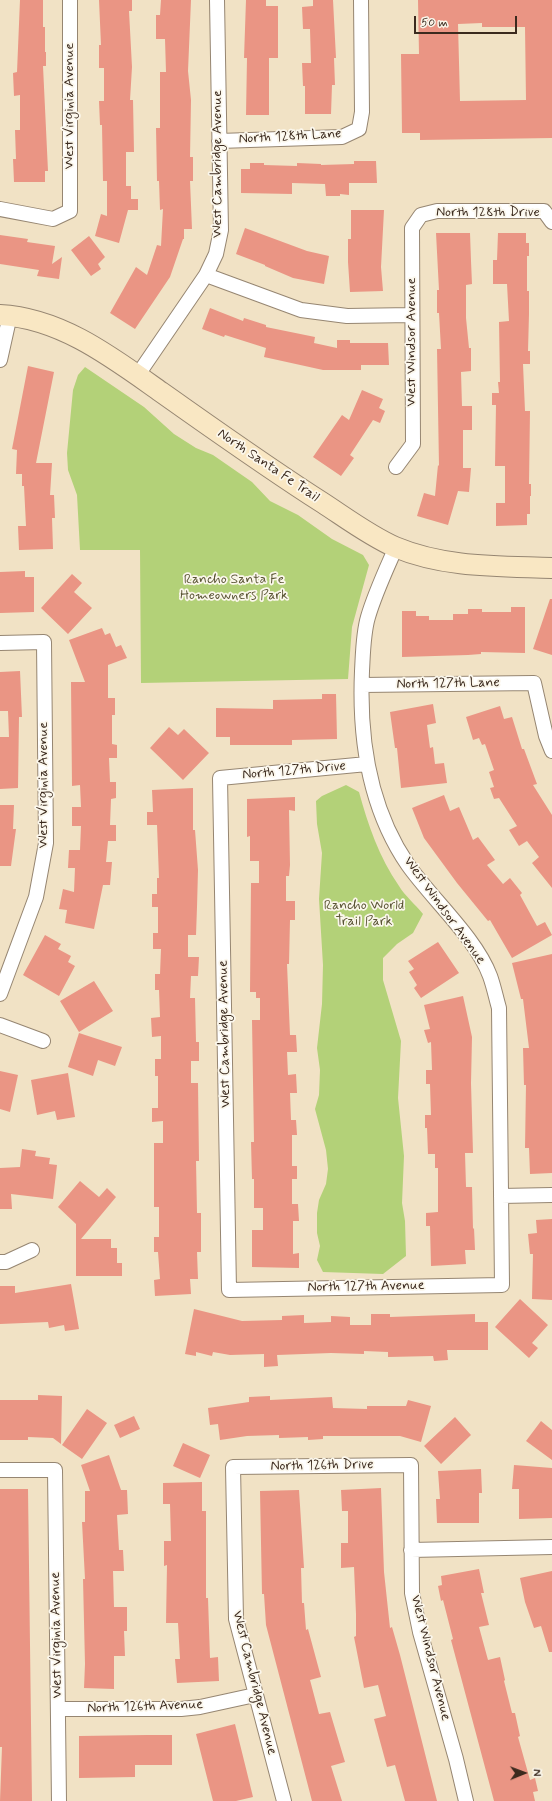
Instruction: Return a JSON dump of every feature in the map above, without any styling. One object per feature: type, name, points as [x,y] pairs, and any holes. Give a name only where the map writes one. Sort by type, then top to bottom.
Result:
[{"type":"street","name":"West Virginia Avenue","points":[[0,209],[54,220],[70,211],[70,0]]},
{"type":"street","name":"West Cambridge Avenue","points":[[137,376],[206,276],[216,254],[220,230],[217,0]]},
{"type":"street","name":"North 128th Lane","points":[[220,141],[342,137],[359,128],[362,112],[361,0]]},
{"type":"street","name":"North 128th Drive","points":[[421,215],[437,211],[544,211],[552,221]]},
{"type":"street","name":"West Windsor Avenue","points":[[396,467],[413,444],[412,228],[421,215]]},
{"type":"street","points":[[206,276],[301,310],[347,316],[412,315]]},
{"type":"street","points":[[0,360],[5,315]]},
{"type":"street","name":"North Santa Fe Trail","points":[[5,315],[46,324],[81,339],[278,474],[370,534],[396,547],[442,561],[462,564],[552,568]]},
{"type":"street","name":"West Windsor Avenue","points":[[396,547],[368,618],[363,652],[362,731],[367,764],[389,832],[408,865],[478,952],[490,976],[499,1008],[502,1285]]},
{"type":"street","name":"West Virginia Avenue","points":[[0,643],[44,642],[46,843],[36,897],[0,994]]},
{"type":"street","name":"North 127th Lane","points":[[362,685],[534,683],[545,730],[552,751]]},
{"type":"street","name":"North 127th Drive","points":[[220,778],[367,764]]},
{"type":"street","name":"West Cambridge Avenue","points":[[220,778],[229,1290]]},
{"type":"street","points":[[0,1025],[43,1041]]},
{"type":"street","points":[[501,1196],[552,1195]]},
{"type":"street","points":[[0,1262],[6,1262],[32,1250]]},
{"type":"street","name":"North 127th Avenue","points":[[229,1290],[502,1285]]},
{"type":"street","name":"West Windsor Avenue","points":[[411,1465],[412,1593],[420,1632],[456,1759],[466,1801]]},
{"type":"street","name":"North 126th Drive","points":[[233,1467],[411,1465]]},
{"type":"street","name":"West Cambridge Avenue","points":[[233,1467],[236,1619],[284,1801]]},
{"type":"street","name":"West Virginia Avenue","points":[[0,1470],[55,1470],[59,1801]]},
{"type":"street","points":[[411,1550],[552,1547]]},
{"type":"street","name":"North 126th Avenue","points":[[58,1709],[181,1709],[200,1707],[255,1695]]},
{"type":"green space","name":"Rancho Santa Fe Homeowners Park","points":[[85,367],[144,407],[174,434],[196,448],[213,455],[252,482],[270,501],[298,515],[332,539],[363,555],[369,565],[352,627],[348,679],[141,683],[140,550],[80,550],[77,495],[68,470],[67,453],[73,390],[78,375]]},
{"type":"green space","name":"Rancho World Trail Park","points":[[346,785],[359,792],[370,829],[386,864],[401,890],[423,914],[413,933],[397,944],[383,958],[383,980],[401,1041],[398,1098],[404,1156],[402,1203],[405,1221],[406,1256],[383,1274],[323,1272],[317,1260],[320,1246],[317,1233],[317,1213],[319,1200],[326,1184],[328,1169],[326,1150],[315,1109],[319,1095],[320,1070],[317,1048],[322,1004],[323,965],[319,899],[322,853],[317,824],[316,801],[322,796]]},
{"type":"building","points":[[20,0],[43,0],[43,27],[45,27],[46,66],[43,66],[48,171],[45,171],[45,182],[14,182],[13,159],[16,159],[15,130],[20,130],[20,95],[14,96],[13,73],[17,72]]},
{"type":"building","points":[[99,0],[132,0],[132,11],[129,11],[132,67],[130,100],[133,100],[134,152],[126,152],[126,186],[131,186],[131,199],[138,199],[138,210],[128,210],[119,243],[95,236],[101,214],[107,216],[107,181],[103,181],[102,125],[100,125],[99,101],[104,101],[104,68],[99,68],[99,45],[101,45]]},
{"type":"building","points":[[161,0],[191,0],[188,71],[191,100],[190,157],[193,157],[193,181],[190,181],[192,229],[184,229],[184,239],[170,277],[135,329],[110,313],[136,267],[147,275],[157,245],[161,246],[163,209],[160,210],[159,181],[157,181],[156,128],[160,128],[160,72],[166,72],[165,39],[156,39],[156,15],[160,15]]},
{"type":"building","points":[[246,0],[266,0],[266,6],[278,6],[278,58],[269,58],[269,115],[246,115],[247,58],[244,58]]},
{"type":"building","points":[[313,0],[333,0],[336,58],[334,58],[335,85],[332,85],[331,114],[305,114],[305,86],[303,86],[302,63],[311,63],[310,29],[303,29],[302,7],[313,6]]},
{"type":"building","points":[[418,0],[552,0],[552,138],[420,140],[420,133],[402,133],[401,54],[419,54]],"holes":[[[482,23],[482,27],[525,27],[526,100],[460,101],[458,24]]]},
{"type":"building","points":[[354,161],[376,161],[377,183],[349,183],[349,195],[340,194],[340,196],[326,196],[325,184],[292,183],[292,194],[241,193],[241,169],[250,169],[250,163],[297,166],[297,163],[321,165],[354,164]]},
{"type":"building","points":[[351,210],[384,210],[381,267],[383,291],[350,292],[348,239],[351,239]]},
{"type":"building","points":[[245,228],[307,251],[329,256],[324,284],[293,278],[236,254]]},
{"type":"building","points":[[436,233],[470,233],[472,284],[466,285],[466,318],[469,348],[471,348],[471,371],[461,372],[462,406],[472,406],[472,430],[463,430],[463,468],[471,468],[469,492],[458,491],[448,525],[417,516],[424,493],[435,496],[438,465],[439,466],[437,349],[441,349],[439,313],[437,313],[437,290],[439,290]]},
{"type":"building","points":[[498,233],[526,233],[526,243],[529,243],[529,256],[527,256],[527,291],[529,291],[528,351],[530,351],[530,364],[523,364],[525,411],[530,411],[529,484],[531,484],[531,496],[530,514],[527,514],[527,525],[496,526],[496,503],[505,503],[505,466],[495,466],[496,405],[492,405],[492,393],[499,393],[499,322],[509,321],[507,284],[493,284],[493,260],[497,260]]},
{"type":"building","points":[[0,235],[28,239],[27,242],[55,246],[52,264],[62,257],[59,279],[37,276],[39,270],[0,264]]},
{"type":"building","points":[[89,236],[105,257],[98,264],[101,269],[91,276],[71,250]]},
{"type":"building","points":[[210,308],[243,321],[244,318],[266,325],[266,327],[315,337],[314,343],[337,348],[337,340],[350,340],[350,343],[388,343],[389,365],[361,365],[361,370],[323,370],[264,357],[266,348],[225,335],[224,337],[202,329]]},
{"type":"building","points":[[28,366],[54,372],[36,463],[52,463],[50,495],[54,495],[55,518],[52,518],[53,549],[19,550],[18,526],[26,526],[24,486],[22,486],[22,474],[16,474],[17,450],[12,449]]},
{"type":"building","points":[[362,390],[383,399],[379,408],[385,411],[380,423],[373,420],[350,455],[354,458],[341,476],[313,457],[342,415],[349,420]]},
{"type":"building","points":[[25,571],[25,577],[34,577],[34,612],[0,613],[0,572]]},
{"type":"building","points":[[72,574],[82,583],[74,592],[92,608],[68,634],[41,608]]},
{"type":"building","points":[[550,599],[552,599],[552,655],[533,649]]},
{"type":"building","points":[[511,607],[525,607],[525,653],[481,652],[481,654],[468,655],[402,657],[402,611],[416,611],[416,616],[429,616],[429,620],[453,620],[453,614],[468,614],[468,609],[482,609],[482,612],[511,612]]},
{"type":"building","points":[[102,628],[105,635],[110,633],[116,647],[121,645],[127,658],[108,665],[108,698],[115,698],[115,715],[112,715],[112,744],[117,745],[117,758],[109,758],[110,782],[116,782],[116,798],[111,799],[110,825],[116,825],[116,841],[108,841],[106,862],[112,862],[110,885],[103,885],[94,929],[65,923],[67,910],[59,909],[63,889],[74,892],[75,868],[68,868],[69,850],[80,850],[81,826],[72,826],[72,807],[81,807],[80,785],[72,786],[71,682],[85,682],[69,640]]},
{"type":"building","points":[[20,671],[22,717],[19,717],[18,788],[0,789],[0,737],[9,737],[8,711],[0,711],[0,672]]},
{"type":"building","points":[[322,694],[336,694],[337,739],[292,740],[292,745],[230,745],[230,737],[216,737],[216,708],[273,709],[273,700],[322,699]]},
{"type":"building","points":[[433,704],[436,723],[427,725],[430,748],[433,747],[435,764],[444,763],[447,783],[401,788],[397,748],[395,748],[390,712]]},
{"type":"building","points":[[500,706],[504,719],[512,717],[522,749],[524,749],[537,784],[533,785],[552,815],[552,888],[532,863],[539,857],[527,841],[519,846],[509,830],[517,826],[499,798],[494,799],[490,788],[494,787],[489,772],[494,770],[485,744],[482,745],[479,738],[473,740],[466,717]]},
{"type":"building","points":[[169,727],[178,735],[184,729],[209,753],[183,780],[150,748]]},
{"type":"building","points":[[193,788],[193,830],[195,830],[198,870],[197,907],[196,935],[188,935],[188,957],[199,957],[198,976],[191,976],[190,998],[195,998],[196,1042],[199,1042],[199,1061],[191,1061],[191,1083],[198,1083],[199,1161],[196,1161],[197,1213],[201,1213],[201,1252],[197,1252],[198,1279],[190,1279],[191,1294],[155,1296],[154,1280],[160,1279],[158,1252],[154,1252],[154,1237],[159,1237],[159,1207],[154,1207],[154,1143],[163,1143],[163,1121],[152,1122],[152,1108],[158,1108],[158,1076],[155,1076],[155,1059],[161,1059],[161,1036],[152,1037],[151,1018],[160,1017],[159,990],[155,990],[155,974],[160,974],[161,949],[153,949],[153,933],[158,933],[158,907],[152,907],[152,894],[157,894],[157,878],[159,878],[157,825],[147,825],[147,812],[153,812],[152,790]]},
{"type":"building","points":[[444,795],[450,811],[459,807],[473,840],[478,837],[495,860],[487,865],[503,884],[510,878],[522,893],[520,895],[537,926],[545,922],[552,935],[512,958],[490,920],[488,921],[457,883],[424,838],[412,808]]},
{"type":"building","points":[[295,797],[295,811],[289,810],[290,865],[289,876],[286,876],[286,901],[295,901],[295,920],[290,920],[289,964],[287,964],[290,1035],[296,1035],[297,1052],[287,1052],[288,1075],[296,1074],[297,1093],[290,1093],[291,1120],[296,1120],[297,1135],[292,1135],[292,1166],[297,1166],[297,1179],[292,1179],[292,1204],[298,1204],[299,1221],[293,1221],[293,1254],[299,1253],[299,1268],[252,1267],[252,1230],[263,1230],[263,1208],[254,1208],[254,1179],[252,1179],[251,1142],[254,1142],[252,1020],[260,1020],[260,998],[256,998],[256,992],[250,992],[251,883],[259,883],[259,861],[250,861],[250,836],[247,837],[247,799]]},
{"type":"building","points":[[0,805],[14,805],[13,829],[16,829],[11,866],[0,866]]},
{"type":"building","points":[[45,935],[61,944],[58,949],[71,956],[68,962],[75,966],[59,996],[23,975]]},
{"type":"building","points":[[438,942],[459,973],[421,998],[414,988],[417,985],[409,972],[414,969],[408,961]]},
{"type":"building","points":[[552,954],[552,1173],[530,1174],[529,1148],[525,1148],[526,1085],[524,1085],[523,1048],[529,1048],[523,999],[521,999],[512,963]]},
{"type":"building","points":[[94,981],[113,1011],[79,1032],[60,1001]]},
{"type":"building","points":[[463,996],[472,1037],[471,1083],[473,1153],[465,1153],[466,1187],[472,1187],[475,1250],[465,1250],[466,1264],[431,1266],[430,1226],[426,1226],[426,1213],[438,1212],[438,1168],[435,1168],[435,1154],[428,1154],[427,1128],[425,1128],[425,1115],[431,1115],[430,1084],[426,1084],[426,1070],[432,1070],[431,1042],[428,1043],[424,1030],[430,1029],[424,1005]]},
{"type":"building","points":[[79,1033],[122,1047],[115,1066],[98,1060],[93,1076],[68,1067]]},
{"type":"building","points":[[0,1071],[18,1075],[10,1112],[0,1109]]},
{"type":"building","points":[[68,1073],[75,1117],[57,1120],[55,1111],[37,1115],[31,1080]]},
{"type":"building","points":[[22,1149],[36,1151],[35,1156],[50,1158],[49,1164],[57,1165],[53,1199],[11,1194],[12,1209],[0,1209],[0,1168],[20,1167]]},
{"type":"building","points":[[80,1181],[99,1197],[107,1188],[116,1197],[81,1239],[111,1239],[111,1248],[117,1248],[117,1263],[122,1263],[122,1276],[76,1276],[76,1224],[58,1207]]},
{"type":"building","points":[[552,1219],[552,1300],[532,1299],[533,1254],[530,1254],[528,1234],[537,1233],[536,1220]]},
{"type":"building","points":[[71,1284],[79,1329],[65,1331],[64,1325],[49,1328],[48,1322],[0,1324],[0,1286],[15,1286],[15,1293]]},
{"type":"building","points":[[520,1299],[548,1325],[532,1343],[538,1348],[529,1358],[495,1327]]},
{"type":"building","points":[[194,1309],[242,1321],[282,1320],[282,1316],[304,1315],[304,1323],[331,1322],[331,1316],[350,1317],[350,1325],[371,1325],[371,1314],[390,1314],[390,1317],[475,1314],[475,1322],[488,1322],[488,1350],[447,1350],[448,1360],[434,1361],[433,1356],[388,1357],[388,1352],[364,1351],[364,1354],[331,1353],[277,1355],[278,1366],[264,1367],[264,1354],[230,1355],[213,1352],[212,1356],[196,1352],[196,1356],[185,1354]]},
{"type":"building","points":[[38,1395],[62,1396],[61,1444],[53,1438],[28,1437],[28,1440],[0,1440],[0,1400],[38,1400]]},
{"type":"building","points":[[270,1396],[270,1400],[332,1397],[333,1408],[367,1409],[367,1406],[406,1406],[408,1400],[431,1406],[421,1442],[400,1436],[323,1436],[323,1439],[308,1440],[308,1437],[279,1438],[279,1435],[247,1436],[220,1440],[218,1424],[210,1425],[208,1408],[249,1402],[249,1397]]},
{"type":"building","points":[[87,1409],[107,1423],[82,1459],[62,1445]]},
{"type":"building","points":[[134,1416],[140,1429],[120,1438],[114,1425]]},
{"type":"building","points":[[455,1417],[471,1435],[441,1464],[424,1446]]},
{"type":"building","points":[[541,1421],[552,1430],[552,1460],[526,1441]]},
{"type":"building","points":[[183,1443],[210,1455],[200,1478],[173,1466]]},
{"type":"building","points":[[109,1455],[121,1490],[127,1490],[128,1514],[117,1515],[119,1550],[123,1550],[124,1571],[113,1571],[114,1607],[127,1607],[127,1631],[124,1631],[125,1656],[114,1656],[114,1689],[84,1688],[85,1664],[83,1579],[85,1579],[82,1522],[85,1522],[85,1491],[90,1491],[81,1465]]},
{"type":"building","points":[[514,1465],[552,1468],[552,1518],[519,1519],[519,1489],[512,1489]]},
{"type":"building","points":[[481,1469],[482,1493],[479,1493],[479,1523],[437,1523],[436,1499],[440,1499],[438,1471]]},
{"type":"building","points":[[202,1482],[202,1511],[206,1511],[206,1598],[208,1598],[210,1658],[218,1657],[219,1681],[177,1683],[175,1659],[180,1659],[178,1623],[166,1623],[167,1565],[164,1566],[164,1541],[171,1541],[170,1504],[163,1504],[163,1483]]},
{"type":"building","points":[[381,1488],[384,1572],[390,1628],[392,1627],[400,1655],[437,1801],[405,1801],[395,1765],[387,1767],[374,1719],[386,1716],[378,1685],[364,1688],[354,1637],[356,1636],[356,1614],[354,1567],[341,1568],[341,1543],[348,1543],[348,1511],[342,1511],[341,1490]]},
{"type":"building","points":[[0,1489],[28,1489],[32,1801],[0,1801],[2,1747],[0,1747]]},
{"type":"building","points":[[299,1490],[304,1568],[301,1568],[302,1603],[304,1603],[306,1630],[308,1629],[321,1677],[310,1680],[319,1714],[330,1712],[345,1762],[331,1766],[342,1801],[312,1801],[266,1625],[264,1594],[262,1594],[260,1491]]},
{"type":"building","points":[[479,1569],[484,1593],[481,1593],[489,1625],[479,1627],[488,1660],[500,1657],[504,1681],[512,1713],[515,1713],[520,1736],[518,1737],[530,1780],[535,1778],[538,1791],[533,1792],[535,1801],[494,1801],[451,1640],[453,1639],[443,1600],[441,1601],[438,1586],[442,1585],[441,1576]]},
{"type":"building","points":[[552,1571],[552,1652],[549,1652],[541,1626],[534,1628],[525,1602],[520,1578]]},
{"type":"building","points":[[235,1724],[253,1797],[236,1801],[213,1801],[196,1734]]},
{"type":"building","points":[[172,1735],[172,1765],[135,1765],[135,1777],[79,1778],[79,1736]]}]
